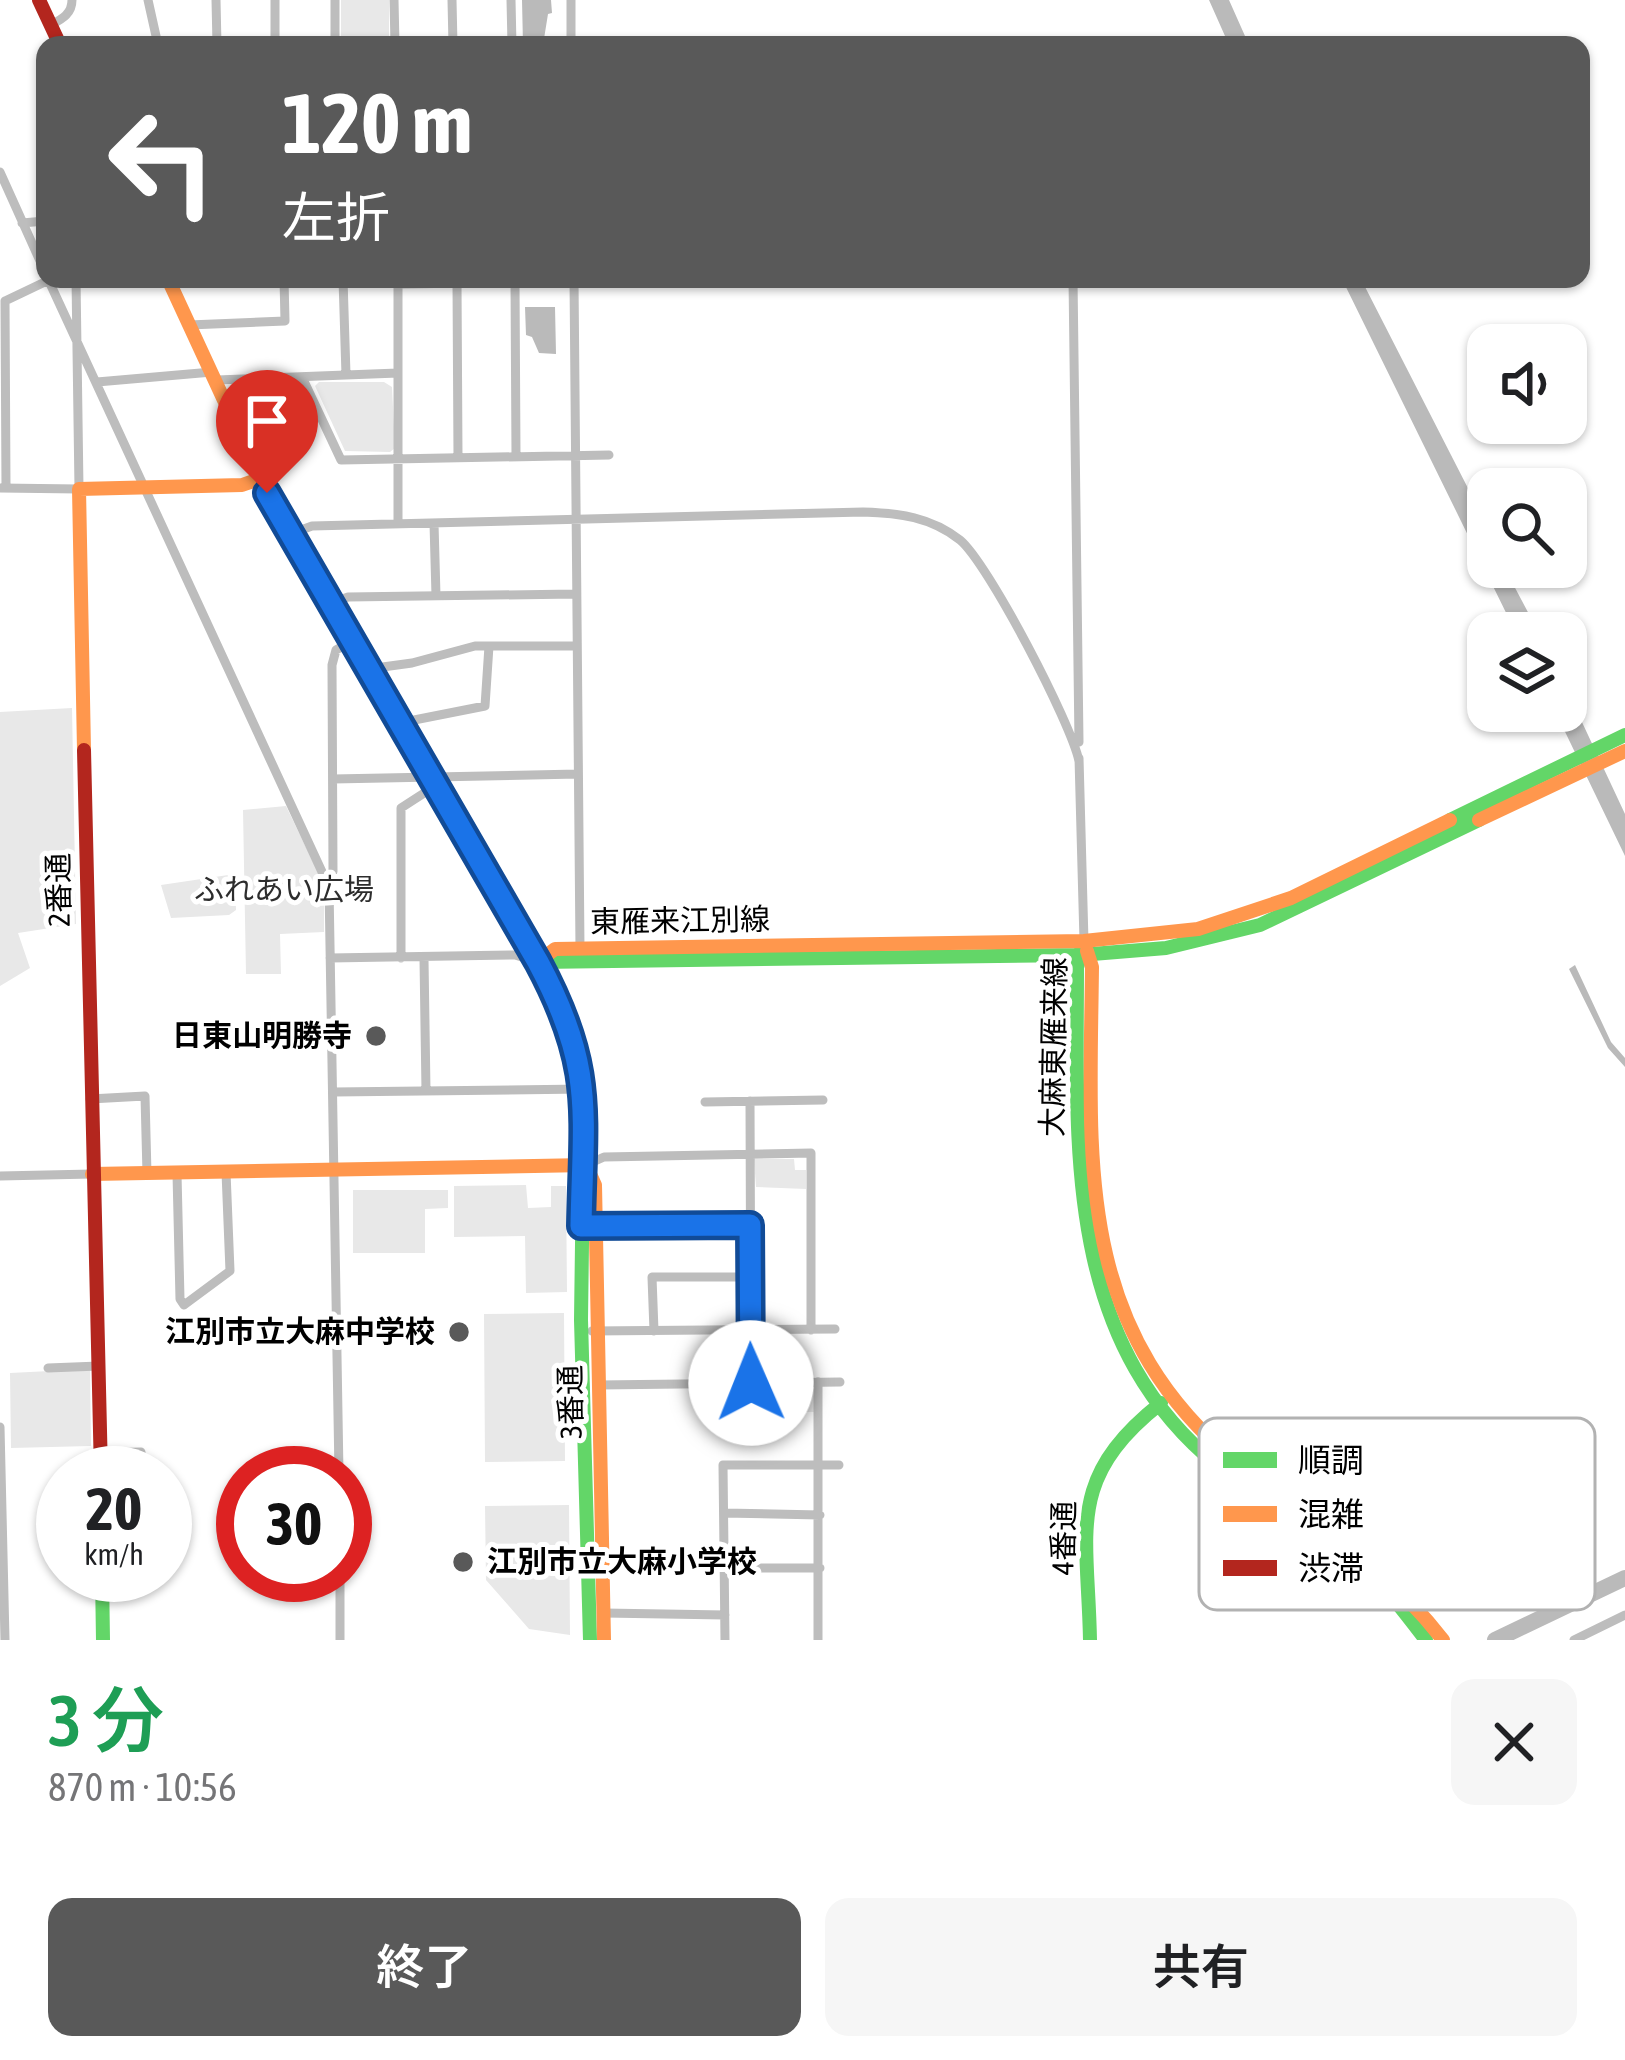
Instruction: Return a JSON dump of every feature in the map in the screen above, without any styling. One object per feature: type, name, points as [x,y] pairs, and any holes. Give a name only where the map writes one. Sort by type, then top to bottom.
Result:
[{"type":"main road","points":[[39,0],[56,36]]},
{"type":"main road","name":"3番通","points":[[172,288],[290,533],[538,962],[571,1030],[584,1089],[586,1165],[595,1185],[588,1226],[590,1640]]},
{"type":"main road","points":[[79,489],[242,484],[262,478]]},
{"type":"main road","name":"2番通","points":[[79,489],[100,1446]]},
{"type":"main road","name":"東雁来江別線","points":[[1539,784],[1625,734]]},
{"type":"main road","name":"東雁来江別線","points":[[538,962],[1084,950],[1180,932],[1256,912],[1539,784],[1625,751]]},
{"type":"main road","name":"東雁来江別線","points":[[538,962],[555,949],[1084,950]]},
{"type":"main road","name":"大麻東雁来線","points":[[1084,950],[1092,967],[1092,1150],[1098,1239],[1130,1335],[1162,1401],[1199,1441]]},
{"type":"main road","points":[[92,1174],[586,1165]]},
{"type":"main road","name":"3番通","points":[[590,1385],[604,1640]]},
{"type":"main road","name":"大麻東雁来線","points":[[1162,1401],[1199,1432]]},
{"type":"main road","name":"4番通","points":[[1090,1640],[1088,1498],[1101,1462],[1115,1442],[1162,1401]]},
{"type":"main road","points":[[102,1602],[103,1640]]},
{"type":"main road","name":"大麻東雁来線","points":[[1403,1610],[1426,1640]]},
{"type":"main road","name":"大麻東雁来線","points":[[1419,1610],[1443,1640]]},
{"type":"street","points":[[51,25],[72,8],[72,0]]},
{"type":"street","points":[[148,0],[156,36]]},
{"type":"street","points":[[216,0],[218,36]]},
{"type":"street","points":[[274,0],[275,36]]},
{"type":"street","points":[[335,0],[335,36]]},
{"type":"street","points":[[394,0],[394,36]]},
{"type":"street","points":[[452,0],[453,36]]},
{"type":"street","points":[[511,0],[512,36]]},
{"type":"street","points":[[571,0],[572,36]]},
{"type":"street","points":[[0,172],[36,253]]},
{"type":"street","points":[[22,223],[36,222]]},
{"type":"street","points":[[36,283],[3,301],[3,488],[79,489],[76,288]]},
{"type":"street","points":[[52,288],[329,886]]},
{"type":"street","points":[[189,325],[285,321],[284,288]]},
{"type":"street","points":[[343,288],[346,375]]},
{"type":"street","points":[[398,288],[398,524]]},
{"type":"street","points":[[457,288],[458,458]]},
{"type":"street","points":[[515,288],[516,456]]},
{"type":"street","points":[[574,288],[580,949]]},
{"type":"street","points":[[1073,288],[1084,950]]},
{"type":"street","points":[[97,382],[398,373]]},
{"type":"street","points":[[302,377],[341,460],[609,455]]},
{"type":"street","points":[[290,533],[312,526],[889,512],[938,526],[959,539],[980,562],[1070,727],[1079,760]]},
{"type":"street","points":[[434,523],[436,596]]},
{"type":"street","points":[[331,603],[348,598],[575,594]]},
{"type":"street","points":[[339,1446],[329,886],[333,871],[332,664],[336,650],[352,641]]},
{"type":"street","points":[[368,669],[489,646],[576,646]]},
{"type":"street","points":[[399,723],[485,706],[489,646]]},
{"type":"street","points":[[333,779],[432,781],[578,774]]},
{"type":"street","points":[[401,958],[401,808],[432,781]]},
{"type":"street","points":[[330,958],[515,956],[538,962]]},
{"type":"street","points":[[424,959],[425,1091]]},
{"type":"street","points":[[334,1092],[584,1089]]},
{"type":"street","points":[[90,1099],[145,1096],[147,1174]]},
{"type":"street","points":[[705,1102],[823,1100]]},
{"type":"street","points":[[750,1101],[751,1383]]},
{"type":"street","points":[[586,1165],[604,1156],[812,1153],[812,1330]]},
{"type":"street","points":[[177,1174],[180,1299],[184,1305],[230,1271],[226,1172]]},
{"type":"street","points":[[0,1175],[92,1174]]},
{"type":"street","points":[[588,1226],[750,1225]]},
{"type":"street","points":[[653,1330],[652,1277],[750,1277]]},
{"type":"street","points":[[589,1331],[835,1329]]},
{"type":"street","points":[[48,1368],[99,1366]]},
{"type":"street","points":[[818,1382],[818,1640]]},
{"type":"street","points":[[590,1385],[840,1382]]},
{"type":"street","points":[[0,1427],[5,1640]]},
{"type":"street","points":[[725,1640],[723,1466],[839,1465]]},
{"type":"street","points":[[724,1513],[820,1515]]},
{"type":"street","points":[[724,1568],[820,1568]]},
{"type":"street","points":[[340,1602],[340,1640]]},
{"type":"street","points":[[604,1613],[725,1616]]},
{"type":"street","points":[[1574,1640],[1625,1615]]},
{"type":"green space","points":[[341,0],[389,0],[389,36],[341,36]]},
{"type":"green space","points":[[319,382],[384,382],[392,387],[395,448],[390,452],[345,451],[315,386]]},
{"type":"green space","points":[[72,708],[76,924],[18,933],[30,968],[0,986],[0,712]]},
{"type":"green space","name":"ふれあい広場","points":[[286,806],[324,885],[324,932],[280,934],[281,974],[246,974],[243,810]]},
{"type":"green space","points":[[235,874],[236,910],[229,915],[171,918],[161,885]]},
{"type":"green space","points":[[754,1159],[794,1159],[795,1170],[806,1170],[806,1189],[756,1187]]},
{"type":"green space","points":[[526,1185],[528,1208],[551,1207],[551,1186],[566,1186],[567,1292],[526,1293],[525,1236],[454,1237],[454,1186]]},
{"type":"green space","points":[[353,1190],[448,1190],[448,1208],[425,1209],[425,1253],[353,1253]]},
{"type":"green space","points":[[564,1313],[565,1461],[485,1462],[484,1314]]},
{"type":"green space","points":[[90,1369],[91,1446],[11,1448],[10,1373]]},
{"type":"green space","points":[[787,1386],[808,1387],[814,1393],[814,1412],[786,1412]]},
{"type":"green space","points":[[569,1505],[570,1635],[529,1629],[486,1580],[485,1506]]},
{"type":"shaded area","points":[[522,0],[551,0],[544,36],[523,36]]},
{"type":"shaded area","points":[[1209,0],[1229,0],[1245,36],[1225,36]]},
{"type":"shaded area","points":[[1346,288],[1366,288],[1467,486],[1467,533]]},
{"type":"shaded area","points":[[525,307],[555,307],[556,354],[539,353],[532,337],[526,335]]},
{"type":"shaded area","points":[[1494,588],[1515,588],[1528,612],[1506,612]]},
{"type":"shaded area","points":[[1565,732],[1587,732],[1625,814],[1625,856]]},
{"type":"shaded area","points":[[1575,965],[1611,1042],[1625,1058],[1625,1067],[1608,1048],[1569,969]]},
{"type":"waterway","points":[[1595,1592],[1625,1578]]},
{"type":"waterway","points":[[1495,1640],[1558,1610]]},
{"type":"traffic: fast","points":[[1450,820],[1625,735]]},
{"type":"traffic: fast","points":[[538,962],[1080,955],[1166,948],[1260,925],[1479,820]]},
{"type":"traffic: fast","points":[[1082,946],[1077,968],[1077,1104],[1089,1237],[1105,1301],[1131,1360],[1167,1416],[1199,1447]]},
{"type":"traffic: fast","points":[[583,1168],[581,1320],[590,1640]]},
{"type":"traffic: fast","points":[[1090,1640],[1086,1537],[1096,1482],[1130,1430],[1161,1403]]},
{"type":"traffic: fast","points":[[102,1602],[103,1640]]},
{"type":"traffic: fast","points":[[1403,1610],[1426,1640]]},
{"type":"traffic: slow","points":[[172,288],[267,493],[538,962],[576,1045],[584,1089],[583,1168]]},
{"type":"traffic: slow","points":[[84,750],[79,489],[242,485],[262,478]]},
{"type":"traffic: slow","points":[[1479,820],[1625,751]]},
{"type":"traffic: slow","points":[[538,962],[555,949],[1084,941],[1198,929],[1291,898],[1450,820]]},
{"type":"traffic: slow","points":[[1087,951],[1092,967],[1094,1172],[1102,1236],[1118,1297],[1144,1355],[1199,1426]]},
{"type":"traffic: slow","points":[[586,1165],[595,1185],[604,1640]]},
{"type":"traffic: slow","points":[[92,1174],[586,1165]]},
{"type":"traffic: slow","points":[[1418,1610],[1443,1640]]},
{"type":"traffic: jam","points":[[39,0],[56,36]]},
{"type":"traffic: jam","points":[[84,750],[100,1446]]},
{"type":"place","name":"日東山明勝寺","points":[[376,1036]]},
{"type":"place","name":"江別市立大麻中学校","points":[[459,1332]]},
{"type":"place","name":"江別市立大麻小学校","points":[[463,1562]]},
{"type":"route","points":[[267,493],[538,962],[571,1030],[584,1089],[586,1165],[581,1226],[750,1225],[751,1383]]}]
